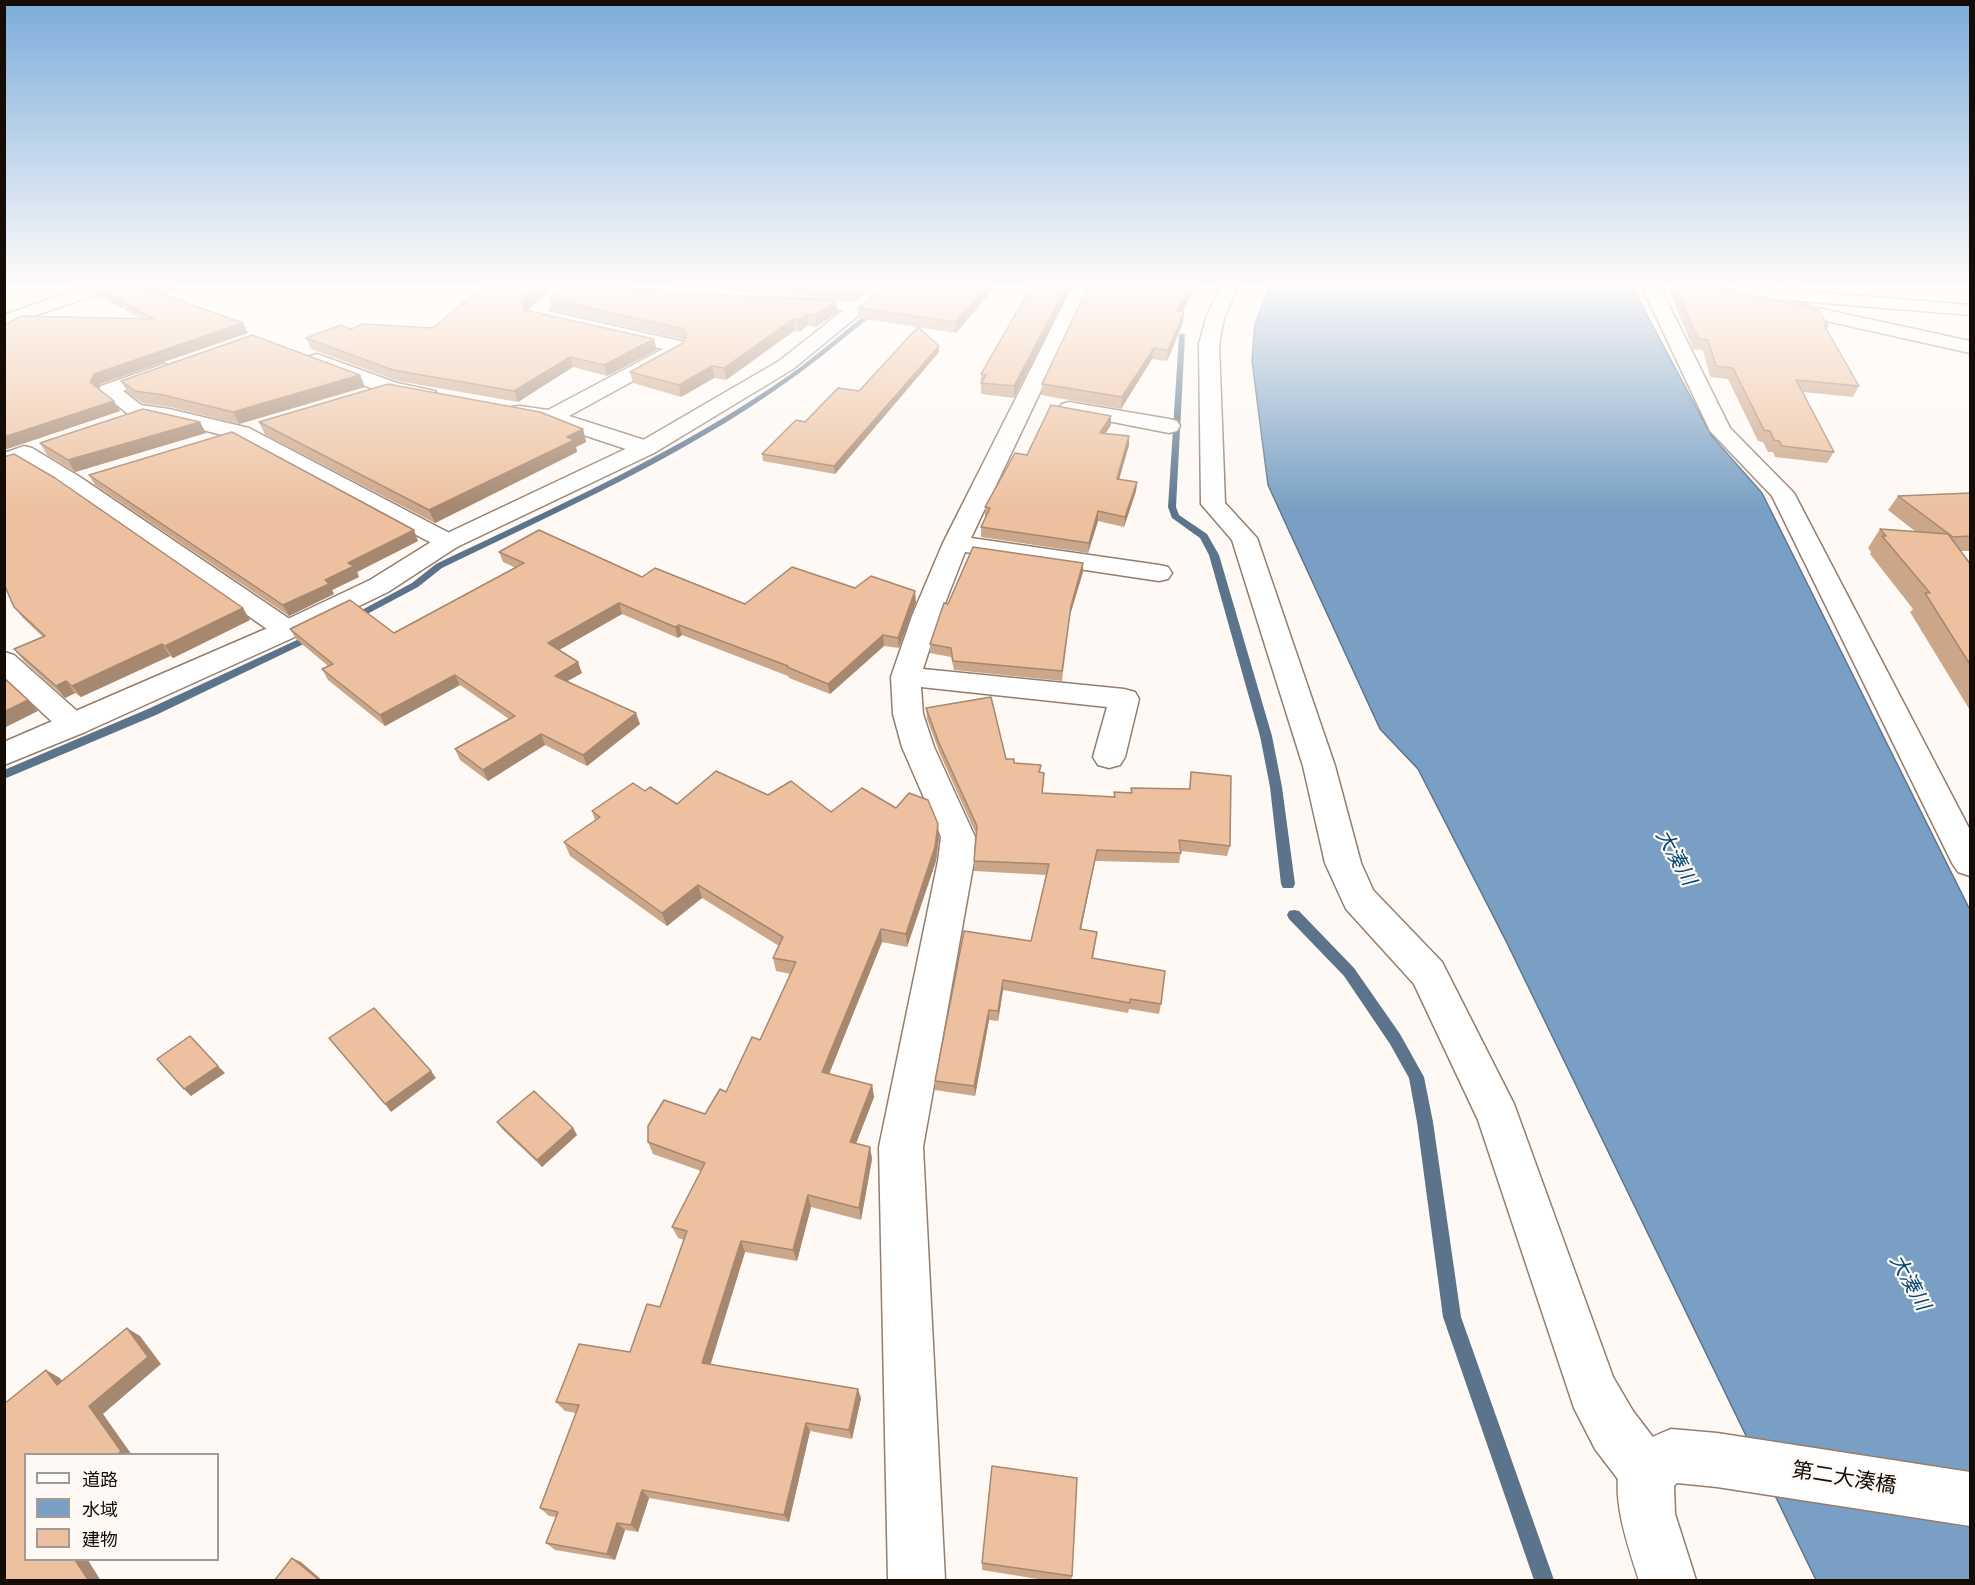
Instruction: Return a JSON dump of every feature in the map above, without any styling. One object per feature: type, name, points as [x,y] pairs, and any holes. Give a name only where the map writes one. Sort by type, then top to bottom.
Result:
[{"type":"street","points":[[319,361],[392,388],[449,399]]},
{"type":"street","points":[[551,417],[655,361]]},
{"type":"street","points":[[4,754],[287,630],[379,586],[447,542],[646,448],[791,361]]},
{"type":"street","points":[[916,1581],[901,1147],[954,872],[958,837],[918,747],[908,714],[906,677],[926,616],[956,543],[1045,361]]},
{"type":"street","points":[[1209,361],[1213,504],[1244,538],[1320,766],[1343,863],[1359,899],[1428,973],[1499,1118],[1592,1390],[1614,1430],[1646,1472],[1647,1514],[1667,1581]]},
{"type":"street","points":[[1687,361],[1721,431],[1782,493],[1971,863]]},
{"type":"street","points":[[182,364],[108,390],[135,410],[144,413],[169,415],[241,433],[447,542]]},
{"type":"street","points":[[360,398],[392,388]]},
{"type":"street","points":[[1026,400],[1169,426]]},
{"type":"street","points":[[506,409],[551,417],[646,448]]},
{"type":"street","points":[[111,424],[144,413]]},
{"type":"street","points":[[196,446],[273,424]]},
{"type":"street","points":[[14,457],[46,446]]},
{"type":"street","points":[[14,457],[83,479],[287,630]]},
{"type":"street","points":[[956,543],[1160,573]]},
{"type":"street","points":[[4,661],[74,725]]},
{"type":"street","points":[[906,677],[966,681],[1124,699],[1110,757]]},
{"type":"street","name":"第二大湊橋","points":[[1646,1472],[1671,1456],[1717,1460],[1971,1498]]},
{"type":"water","name":"大湊川","points":[[1252,361],[1671,361],[1711,435],[1762,493],[1970,910],[1970,1580],[1816,1580],[1506,941],[1418,769],[1380,729],[1268,485]]},
{"type":"building","points":[[4,361],[132,361],[94,374],[90,382],[114,401],[4,437]]},
{"type":"building","points":[[178,361],[322,361],[360,375],[233,412],[163,395],[135,391],[121,381]]},
{"type":"building","points":[[368,361],[563,361],[514,391],[393,370]]},
{"type":"building","points":[[587,361],[612,361],[604,365]]},
{"type":"building","points":[[650,361],[734,361],[724,368],[712,366],[679,385],[630,372]]},
{"type":"building","points":[[887,361],[926,361],[834,466],[762,454],[796,420],[805,422],[838,388],[859,391]]},
{"type":"building","points":[[988,361],[1027,361],[1014,386],[981,383],[986,375],[981,374]]},
{"type":"building","points":[[1053,361],[1146,361],[1122,397],[1042,384]]},
{"type":"building","points":[[1714,361],[1845,361],[1859,386],[1796,380],[1834,452],[1782,446],[1779,441],[1774,440],[1770,431],[1764,430],[1733,368],[1716,366]]},
{"type":"building","points":[[388,384],[540,412],[583,429],[567,437],[574,440],[429,510],[259,422]]},
{"type":"building","points":[[1051,405],[1111,416],[1100,433],[1129,436],[1117,479],[1137,482],[1125,517],[1098,511],[1089,543],[981,527],[990,508],[985,507],[1015,453],[1027,455]]},
{"type":"building","points":[[143,409],[200,422],[68,460],[40,443]]},
{"type":"building","points":[[232,432],[414,530],[348,563],[354,566],[325,580],[329,584],[283,605],[89,475]]},
{"type":"building","points":[[14,454],[55,478],[243,608],[165,646],[162,644],[72,686],[66,681],[56,686],[14,649],[45,636],[14,607],[4,584],[4,457]]},
{"type":"building","points":[[1971,493],[1971,536],[1953,537],[1898,496]]},
{"type":"building","points":[[1880,529],[1948,534],[1971,565],[1971,666],[1925,593],[1930,593],[1882,536],[1886,536]]},
{"type":"building","points":[[539,530],[642,577],[655,568],[745,604],[792,567],[855,588],[871,576],[915,591],[898,638],[883,635],[828,684],[788,666],[679,625],[675,627],[619,603],[548,643],[578,662],[555,676],[636,713],[583,755],[541,734],[483,770],[455,749],[515,716],[455,675],[380,715],[322,669],[333,664],[290,629],[350,600],[394,633],[524,563],[499,552]]},
{"type":"building","points":[[973,547],[1083,563],[1071,606],[1062,671],[953,661],[951,648],[930,644],[944,603],[948,604]]},
{"type":"building","points":[[4,678],[28,700],[4,712]]},
{"type":"building","points":[[991,697],[1006,759],[1014,759],[1014,763],[1041,765],[1039,772],[1044,773],[1042,793],[1115,797],[1114,792],[1132,793],[1131,788],[1190,789],[1191,772],[1231,776],[1230,846],[1179,840],[1181,853],[1097,850],[1080,929],[1097,932],[1092,958],[1165,971],[1161,1004],[1130,999],[1130,1003],[1003,980],[998,1011],[989,1010],[974,1086],[935,1081],[964,931],[1031,941],[1049,864],[974,861],[977,826],[939,743],[926,708]]},
{"type":"building","points":[[716,771],[768,795],[791,781],[831,812],[862,788],[896,808],[909,793],[928,800],[938,824],[935,847],[906,934],[881,929],[822,1072],[872,1085],[850,1142],[870,1147],[859,1208],[808,1195],[793,1250],[741,1241],[702,1363],[858,1389],[849,1430],[806,1423],[784,1515],[642,1490],[631,1525],[617,1523],[607,1554],[546,1543],[558,1512],[540,1508],[579,1405],[556,1402],[579,1344],[630,1352],[647,1304],[660,1307],[687,1231],[672,1227],[705,1163],[648,1142],[648,1126],[664,1100],[705,1114],[720,1089],[726,1092],[752,1037],[760,1040],[796,962],[773,958],[783,937],[698,885],[662,913],[564,842],[600,817],[592,811],[633,783],[645,791],[650,787],[677,804]]},
{"type":"building","points":[[374,1008],[431,1071],[385,1104],[329,1038]]},
{"type":"building","points":[[190,1036],[218,1066],[184,1089],[157,1059]]},
{"type":"building","points":[[534,1091],[573,1128],[537,1160],[497,1122]]},
{"type":"building","points":[[127,1328],[148,1357],[89,1406],[121,1451],[119,1453],[24,1453],[24,1561],[76,1561],[89,1581],[4,1581],[4,1404],[46,1370],[57,1385]]},
{"type":"building","points":[[992,1466],[1077,1478],[1072,1576],[982,1563]]},
{"type":"building","points":[[292,1558],[319,1580],[319,1581],[274,1581]]},
{"type":"waterway","points":[[350,619],[415,585],[439,566],[662,455],[748,405],[812,361]]},
{"type":"waterway","points":[[1180,361],[1172,507],[1175,516],[1204,536],[1214,555],[1266,736],[1276,787],[1288,884]]},
{"type":"waterway","points":[[4,775],[152,712],[312,636]]},
{"type":"waterway","points":[[1294,915],[1349,972],[1395,1039],[1416,1077],[1425,1122],[1452,1317],[1544,1580]]}]
